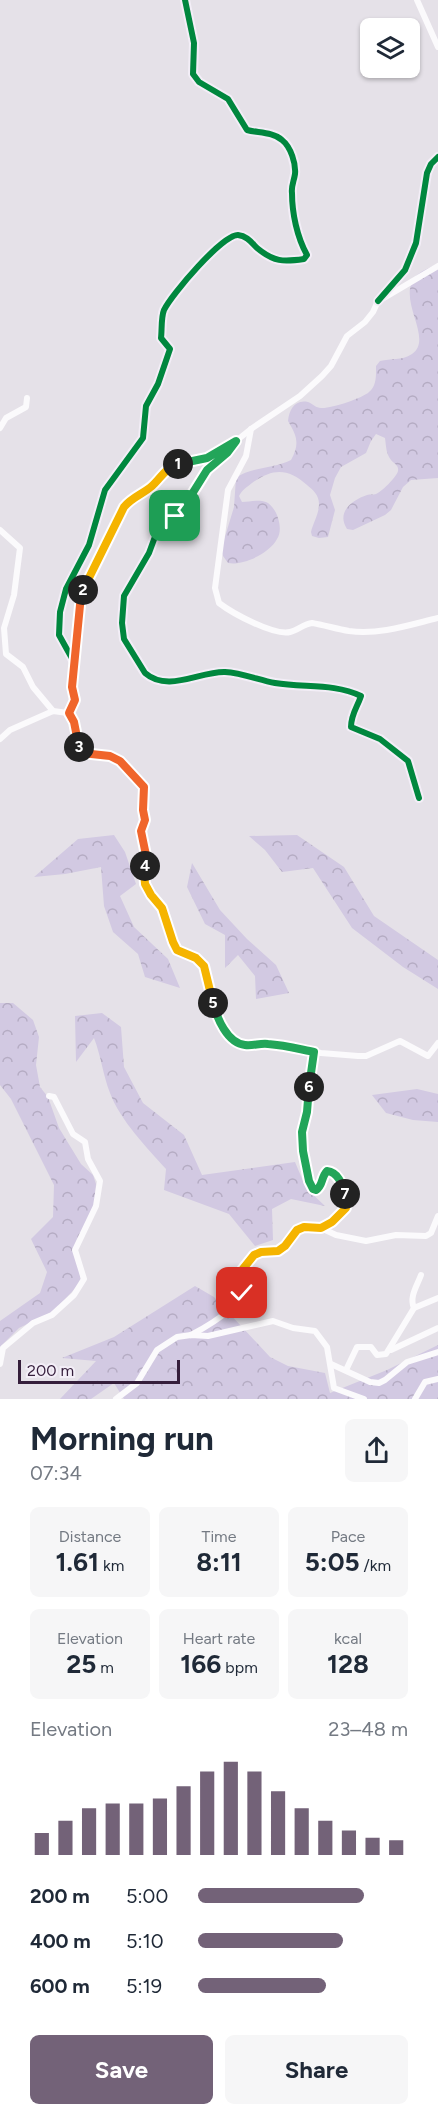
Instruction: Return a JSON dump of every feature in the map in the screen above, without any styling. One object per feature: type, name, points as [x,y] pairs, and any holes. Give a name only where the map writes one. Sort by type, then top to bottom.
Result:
[{"type":"street","points":[[74,662],[59,635],[60,612],[66,589],[89,545],[105,490],[143,438],[146,406],[158,384],[170,349],[161,338],[163,311],[202,261],[231,236],[250,239],[257,248],[272,258],[284,262],[304,259],[307,255],[295,219],[291,190],[295,172],[288,146],[281,139],[267,133],[247,130],[228,99],[199,82],[193,74],[194,43],[185,0]]},
{"type":"street","points":[[417,0],[438,48]]},
{"type":"street","points":[[69,713],[75,700],[72,687],[81,595],[124,507],[130,499],[149,488],[172,465],[207,458],[236,441],[300,396],[331,366],[347,336],[365,322],[378,301],[405,270],[416,243],[427,173],[431,164],[438,157]]},
{"type":"street","points":[[378,301],[438,266]]},
{"type":"street","points":[[0,428],[6,418],[26,407],[27,398]]},
{"type":"street","points":[[251,429],[246,456],[228,490],[215,588],[219,603],[279,633],[290,632],[307,623],[367,632],[404,628],[438,618]]},
{"type":"street","points":[[236,441],[227,453],[207,470],[192,494],[180,504],[175,516],[179,523],[177,527],[160,530],[156,534],[149,554],[124,596],[122,622],[124,639],[145,673],[161,680],[172,681],[224,672],[294,686],[349,690],[361,696],[351,716],[351,727],[380,739],[408,761],[419,798]]},
{"type":"street","points":[[0,530],[20,548],[14,594],[4,628],[6,654],[23,667],[33,687],[53,711]]},
{"type":"street","points":[[0,739],[10,730],[53,711],[69,713]]},
{"type":"street","points":[[69,713],[74,722],[82,753],[110,756],[120,761],[144,787],[145,820],[141,831],[147,860],[144,872],[145,884],[162,908],[177,950],[196,958],[204,966],[218,1020],[239,1044],[249,1046],[261,1043],[314,1052],[366,1056],[400,1041],[428,1056],[438,1043]]},
{"type":"street","points":[[314,1052],[307,1112],[302,1132],[305,1168],[309,1181],[316,1190],[322,1182],[322,1176],[327,1171],[332,1172],[341,1183],[346,1200],[346,1208],[340,1215],[321,1228]]},
{"type":"street","points":[[0,1364],[3,1348],[33,1323],[52,1316],[74,1295],[84,1279],[75,1250],[96,1206],[100,1181],[88,1159],[86,1142],[73,1134],[54,1097],[49,1096]]},
{"type":"street","points":[[191,1335],[208,1326],[235,1303],[242,1293],[242,1270],[254,1255],[261,1252],[278,1251],[285,1246],[297,1230],[304,1227],[321,1228],[336,1235],[366,1241],[396,1235],[426,1236],[431,1233],[438,1216]]},
{"type":"street","points":[[414,1308],[413,1293],[422,1275]]},
{"type":"street","points":[[346,1370],[357,1347],[371,1347],[377,1355],[386,1354],[414,1308],[438,1298]]},
{"type":"street","points":[[116,1399],[123,1396],[136,1383],[156,1350],[177,1337],[208,1336],[273,1321],[293,1328],[315,1331],[327,1347],[334,1388],[364,1399]]},
{"type":"street","points":[[390,1350],[438,1328]]},
{"type":"street","points":[[331,1364],[370,1382],[379,1383],[407,1362],[438,1353]]},
{"type":"street","points":[[415,1399],[425,1382],[438,1379]]},
{"type":"green space","points":[[438,264],[438,478],[411,480],[403,487],[391,510],[385,515],[353,530],[347,529],[343,517],[351,503],[361,497],[378,493],[385,488],[398,471],[397,466],[388,455],[385,438],[376,434],[366,453],[341,467],[330,495],[335,510],[328,537],[319,538],[312,536],[311,532],[319,508],[319,501],[315,493],[293,475],[280,472],[267,475],[252,483],[239,496],[242,502],[260,501],[270,505],[278,519],[279,535],[274,544],[262,554],[241,562],[228,563],[221,550],[234,507],[236,478],[248,472],[291,460],[296,449],[296,440],[288,421],[291,409],[296,404],[308,402],[325,408],[360,397],[373,387],[376,380],[376,366],[380,361],[412,354],[418,347],[419,338],[411,306],[411,284],[419,273]]},
{"type":"green space","points":[[114,835],[125,852],[136,884],[120,896],[134,927],[168,959],[180,988],[145,977],[138,954],[113,932],[104,906],[101,867],[34,877],[78,839]]},
{"type":"green space","points":[[297,835],[344,867],[374,916],[438,960],[438,989],[403,967],[352,928],[313,868],[282,872],[265,850],[249,836]]},
{"type":"green space","points":[[192,863],[220,910],[276,965],[289,993],[256,999],[255,976],[238,955],[225,968],[225,935],[205,924],[187,887]]},
{"type":"green space","points":[[0,1003],[13,1003],[33,1020],[39,1037],[36,1065],[40,1087],[48,1097],[59,1128],[81,1164],[93,1175],[96,1184],[94,1208],[75,1245],[81,1282],[54,1311],[19,1328],[0,1347],[0,1321],[40,1293],[47,1272],[31,1239],[53,1217],[54,1185],[11,1099],[0,1085]]},
{"type":"green space","points":[[102,1013],[121,1027],[124,1067],[143,1103],[184,1135],[202,1175],[295,1162],[306,1188],[325,1206],[291,1199],[272,1209],[273,1240],[255,1246],[229,1214],[164,1190],[166,1169],[135,1133],[114,1103],[94,1038],[76,1062],[75,1016]]},
{"type":"green space","points":[[417,1089],[438,1094],[438,1122],[413,1120],[386,1113],[372,1095]]},
{"type":"green space","points":[[195,1286],[214,1297],[270,1357],[288,1366],[325,1373],[330,1393],[387,1370],[438,1345],[438,1399],[124,1399],[114,1383],[91,1399],[60,1399],[96,1361],[62,1358],[114,1337]]},
{"type":"cycle path","points":[[74,662],[59,635],[60,612],[66,589],[89,545],[105,490],[143,438],[146,406],[158,384],[170,349],[161,338],[164,310],[198,266],[231,237],[238,235],[244,237],[263,253],[279,260],[304,259],[307,255],[300,241],[294,217],[292,186],[295,170],[290,151],[278,137],[247,130],[228,99],[199,82],[193,74],[194,43],[185,0]]},
{"type":"cycle path","points":[[378,301],[405,270],[416,243],[427,173],[431,164],[438,157]]},
{"type":"cycle path","points":[[236,441],[227,453],[207,470],[192,494],[180,504],[175,516],[179,523],[177,527],[160,530],[156,534],[149,553],[124,596],[122,623],[124,639],[145,673],[154,679],[174,681],[225,672],[275,683],[330,687],[361,696],[351,727],[380,739],[408,761],[419,798]]},
{"type":"route","points":[[175,516],[180,504],[192,494],[207,470],[227,453],[236,441],[207,458],[172,465],[149,488],[130,499],[124,507],[81,595],[72,687],[75,700],[69,713],[74,722],[82,753],[110,756],[120,761],[144,787],[145,820],[141,831],[147,860],[144,872],[145,884],[162,908],[177,950],[196,958],[204,966],[218,1020],[239,1044],[249,1046],[261,1043],[314,1052],[307,1112],[302,1132],[305,1168],[309,1181],[316,1190],[319,1189],[322,1176],[327,1171],[337,1176],[344,1191],[346,1208],[332,1222],[321,1228],[304,1227],[297,1230],[285,1246],[278,1251],[261,1252],[254,1255],[242,1270],[240,1277],[242,1293]]}]
